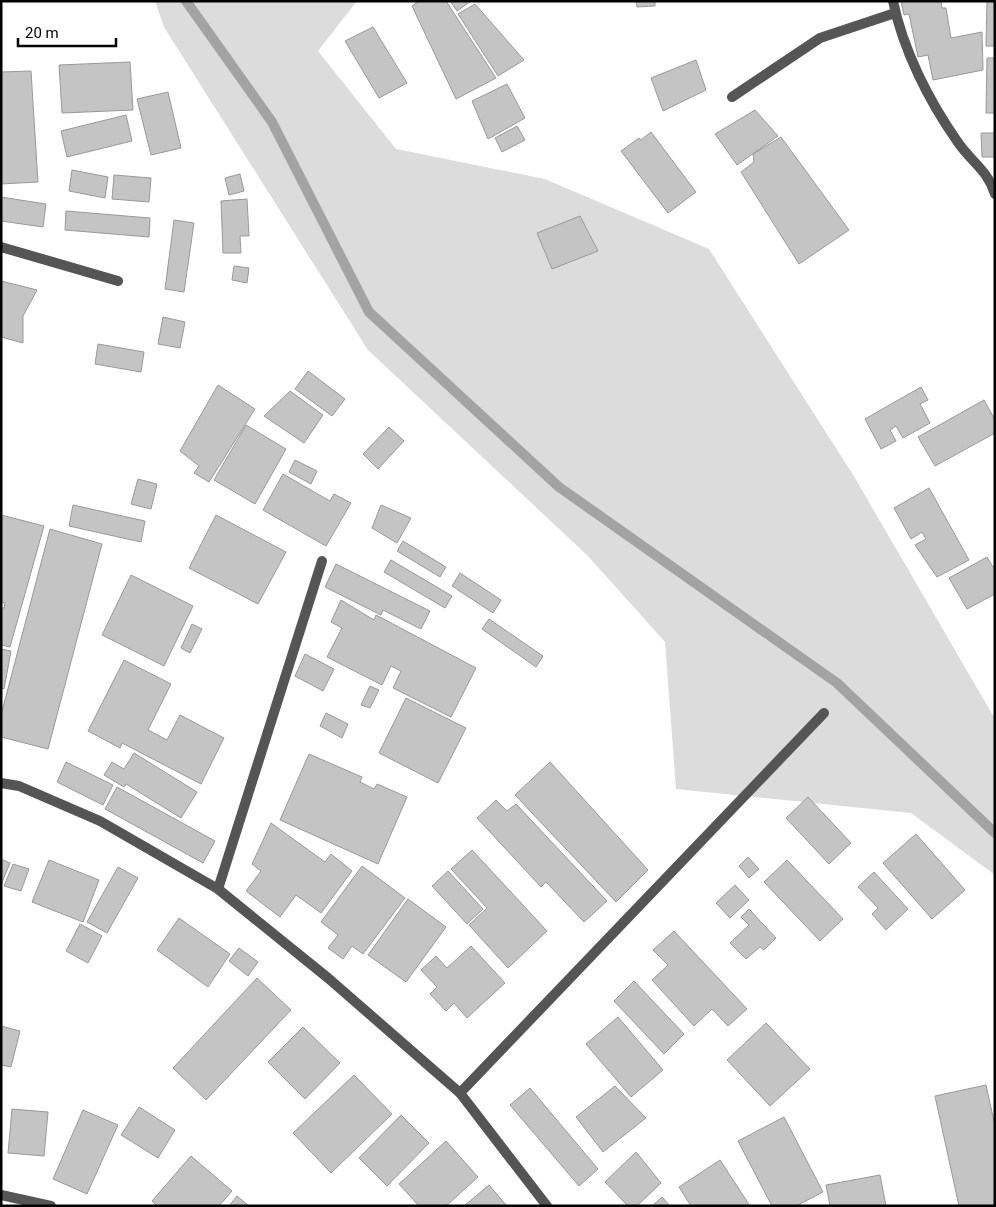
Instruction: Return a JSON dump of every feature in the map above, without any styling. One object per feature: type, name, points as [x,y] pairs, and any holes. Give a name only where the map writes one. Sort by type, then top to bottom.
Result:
[{"type":"street","points":[[893,1],[895,13],[925,91],[958,143],[992,178],[995,194]]},
{"type":"street","points":[[732,97],[820,38],[895,13]]},
{"type":"street","points":[[1,247],[118,281]]},
{"type":"street","points":[[218,889],[322,561]]},
{"type":"street","points":[[460,1093],[824,713]]},
{"type":"street","points":[[1,783],[19,786],[100,821],[218,889],[328,978],[460,1093],[547,1206]]},
{"type":"street","points":[[1,1195],[51,1206]]},
{"type":"shaded area","points":[[155,1],[357,1],[318,51],[396,149],[545,179],[709,249],[855,478],[995,719],[995,875],[911,813],[676,789],[665,642],[588,556],[368,350],[164,27]]},
{"type":"building","points":[[419,1],[446,1],[496,78],[456,99],[412,6]]},
{"type":"building","points":[[450,1],[471,1],[457,11]]},
{"type":"building","points":[[636,1],[655,1],[655,6],[637,7]]},
{"type":"building","points":[[901,1],[941,1],[942,8],[946,8],[951,38],[982,32],[983,70],[933,80],[928,55],[918,57],[909,14],[904,15]]},
{"type":"building","points":[[987,1],[995,1],[995,46],[986,46]]},
{"type":"building","points":[[475,4],[524,60],[498,76],[458,14]]},
{"type":"building","points":[[373,27],[407,83],[379,98],[345,41]]},
{"type":"building","points":[[987,58],[995,58],[995,113],[986,113]]},
{"type":"building","points":[[696,60],[706,90],[663,111],[651,78]]},
{"type":"building","points":[[130,62],[133,110],[62,113],[59,65]]},
{"type":"building","points":[[31,71],[38,182],[1,184],[1,72]]},
{"type":"building","points":[[507,84],[525,118],[488,139],[472,101]]},
{"type":"building","points":[[168,92],[181,148],[151,155],[137,99]]},
{"type":"building","points":[[755,110],[778,136],[737,165],[715,134]]},
{"type":"building","points":[[126,115],[132,141],[67,157],[61,131]]},
{"type":"building","points":[[517,126],[525,140],[502,152],[495,138]]},
{"type":"building","points":[[651,132],[696,192],[668,213],[621,151]]},
{"type":"building","points":[[981,133],[995,133],[995,157],[982,157]]},
{"type":"building","points":[[781,137],[849,230],[799,264],[741,172],[754,162],[753,154]]},
{"type":"building","points":[[72,170],[108,177],[105,198],[69,191]]},
{"type":"building","points":[[240,174],[244,191],[229,195],[225,178]]},
{"type":"building","points":[[114,175],[151,178],[149,202],[112,199]]},
{"type":"building","points":[[1,197],[46,204],[43,227],[1,221]]},
{"type":"building","points":[[247,199],[249,236],[240,236],[241,253],[223,253],[221,201]]},
{"type":"building","points":[[66,211],[150,218],[149,237],[65,230]]},
{"type":"building","points":[[580,216],[598,251],[552,269],[537,233]]},
{"type":"building","points":[[174,220],[194,223],[184,292],[165,289]]},
{"type":"building","points":[[234,266],[249,268],[247,283],[232,280]]},
{"type":"building","points":[[1,281],[37,290],[23,316],[23,343],[1,337]]},
{"type":"building","points":[[163,317],[185,322],[180,348],[158,344]]},
{"type":"building","points":[[98,344],[144,352],[141,372],[95,364]]},
{"type":"building","points":[[308,371],[345,399],[332,416],[295,389]]},
{"type":"building","points":[[218,385],[255,409],[209,482],[194,473],[199,466],[180,451]]},
{"type":"building","points":[[921,387],[928,400],[920,404],[930,423],[903,438],[896,426],[890,430],[896,441],[881,449],[865,419]]},
{"type":"building","points":[[290,391],[323,415],[304,443],[264,416]]},
{"type":"building","points":[[984,400],[995,420],[995,433],[935,466],[918,437]]},
{"type":"building","points":[[246,425],[286,449],[255,504],[214,480]]},
{"type":"building","points":[[389,427],[404,441],[378,469],[363,454]]},
{"type":"building","points":[[295,460],[317,471],[311,484],[289,472]]},
{"type":"building","points":[[283,474],[330,501],[334,494],[351,503],[326,546],[263,510]]},
{"type":"building","points":[[138,479],[157,484],[151,509],[131,504]]},
{"type":"building","points":[[929,488],[969,560],[937,577],[915,545],[926,539],[922,532],[911,539],[894,508]]},
{"type":"building","points":[[73,505],[145,521],[141,542],[69,526]]},
{"type":"building","points":[[381,505],[411,518],[397,543],[372,528]]},
{"type":"building","points":[[1,515],[44,526],[10,647],[1,645],[1,608],[4,608],[5,603],[1,602]]},
{"type":"building","points":[[216,515],[286,552],[258,604],[189,568]]},
{"type":"building","points":[[50,529],[102,544],[48,749],[1,737],[1,715]]},
{"type":"building","points":[[403,541],[446,567],[440,577],[397,551]]},
{"type":"building","points":[[987,557],[993,567],[995,566],[995,594],[967,609],[949,578]]},
{"type":"building","points":[[391,560],[452,596],[445,608],[384,572]]},
{"type":"building","points":[[336,564],[430,611],[421,629],[383,610],[381,615],[325,587]]},
{"type":"building","points":[[460,573],[501,600],[493,613],[452,586]]},
{"type":"building","points":[[131,575],[193,606],[164,666],[102,635]]},
{"type":"building","points":[[341,600],[374,620],[376,615],[476,668],[451,717],[393,688],[401,671],[391,666],[382,685],[327,657],[342,628],[331,622]]},
{"type":"building","points":[[489,619],[543,656],[536,667],[482,629]]},
{"type":"building","points":[[192,624],[202,629],[190,653],[181,648]]},
{"type":"building","points":[[1,649],[11,651],[4,689],[1,688]]},
{"type":"building","points":[[305,654],[334,669],[323,691],[295,676]]},
{"type":"building","points":[[124,660],[171,684],[148,730],[167,740],[180,715],[224,738],[201,784],[122,743],[120,748],[88,731]]},
{"type":"building","points":[[370,686],[379,690],[370,708],[361,705]]},
{"type":"building","points":[[406,698],[466,728],[438,783],[379,753]]},
{"type":"building","points":[[326,713],[348,724],[342,738],[320,726]]},
{"type":"building","points":[[134,753],[197,792],[181,818],[126,784],[124,787],[104,775],[112,762],[124,769]]},
{"type":"building","points":[[309,754],[362,777],[360,782],[374,789],[377,784],[407,797],[378,864],[280,820]]},
{"type":"building","points":[[66,762],[113,785],[103,805],[57,782]]},
{"type":"building","points":[[550,762],[648,870],[616,902],[515,795]]},
{"type":"building","points":[[117,787],[215,841],[203,863],[105,809]]},
{"type":"building","points":[[808,797],[851,843],[829,864],[786,818]]},
{"type":"building","points":[[496,800],[507,811],[516,804],[607,901],[584,922],[546,882],[541,887],[477,818]]},
{"type":"building","points":[[271,823],[325,862],[331,854],[352,871],[321,913],[296,895],[280,917],[246,891],[261,871],[252,864]]},
{"type":"building","points":[[916,834],[965,890],[932,919],[883,863]]},
{"type":"building","points":[[472,850],[547,931],[508,968],[469,925],[487,908],[451,869]]},
{"type":"building","points":[[748,857],[759,869],[749,878],[739,866]]},
{"type":"building","points":[[1,859],[10,863],[1,885]]},
{"type":"building","points":[[49,860],[99,880],[83,922],[32,902]]},
{"type":"building","points":[[787,860],[843,919],[820,941],[764,882]]},
{"type":"building","points":[[13,864],[29,869],[21,891],[4,886]]},
{"type":"building","points":[[362,866],[405,898],[363,954],[352,946],[343,959],[328,948],[338,935],[321,922]]},
{"type":"building","points":[[118,867],[138,878],[107,933],[87,922]]},
{"type":"building","points":[[448,871],[483,909],[467,924],[432,886]]},
{"type":"building","points":[[874,872],[908,909],[886,930],[872,914],[878,908],[858,887]]},
{"type":"building","points":[[735,885],[749,900],[730,918],[716,903]]},
{"type":"building","points":[[408,899],[446,927],[406,982],[368,955]]},
{"type":"building","points":[[749,909],[776,938],[764,950],[760,947],[746,959],[730,943],[749,925],[741,917]]},
{"type":"building","points":[[179,918],[230,954],[208,987],[157,950]]},
{"type":"building","points":[[80,924],[102,936],[88,963],[66,951]]},
{"type":"building","points":[[674,931],[747,1009],[728,1026],[712,1009],[694,1026],[652,980],[668,965],[653,950]]},
{"type":"building","points":[[471,946],[505,983],[467,1018],[454,1003],[446,1011],[430,994],[437,987],[421,970],[436,956],[447,968]]},
{"type":"building","points":[[239,948],[258,962],[248,976],[229,961]]},
{"type":"building","points":[[257,978],[291,1010],[206,1100],[173,1068]]},
{"type":"building","points":[[634,981],[684,1034],[664,1054],[614,1001]]},
{"type":"building","points":[[618,1017],[663,1070],[631,1097],[586,1044]]},
{"type":"building","points":[[766,1023],[810,1069],[770,1106],[727,1060]]},
{"type":"building","points":[[1,1026],[20,1031],[11,1067],[1,1065]]},
{"type":"building","points":[[303,1027],[340,1063],[305,1099],[268,1062]]},
{"type":"building","points":[[354,1075],[392,1114],[331,1173],[293,1133]]},
{"type":"building","points":[[986,1085],[995,1126],[995,1206],[959,1206],[935,1096]]},
{"type":"building","points":[[615,1086],[646,1118],[603,1152],[576,1117]]},
{"type":"building","points":[[530,1088],[598,1169],[579,1186],[510,1105]]},
{"type":"building","points":[[139,1107],[175,1130],[158,1158],[121,1135]]},
{"type":"building","points":[[12,1109],[48,1112],[44,1156],[8,1153]]},
{"type":"building","points":[[83,1110],[118,1125],[87,1194],[53,1179]]},
{"type":"building","points":[[401,1115],[429,1143],[387,1186],[359,1158]]},
{"type":"building","points":[[784,1117],[823,1192],[796,1206],[772,1206],[738,1141]]},
{"type":"building","points":[[446,1141],[478,1177],[446,1206],[419,1206],[399,1184]]},
{"type":"building","points":[[636,1152],[661,1183],[637,1206],[628,1206],[605,1182]]},
{"type":"building","points":[[191,1156],[232,1191],[219,1206],[157,1206],[152,1201]]},
{"type":"building","points":[[720,1160],[750,1206],[691,1206],[679,1187]]},
{"type":"building","points":[[880,1175],[886,1206],[830,1206],[826,1185]]},
{"type":"building","points":[[489,1185],[507,1206],[464,1206]]},
{"type":"building","points":[[237,1196],[249,1206],[229,1206]]},
{"type":"building","points":[[662,1197],[670,1206],[652,1206]]},
{"type":"waterway","points":[[186,1],[272,122],[369,312],[559,487],[837,683],[995,833]]}]
